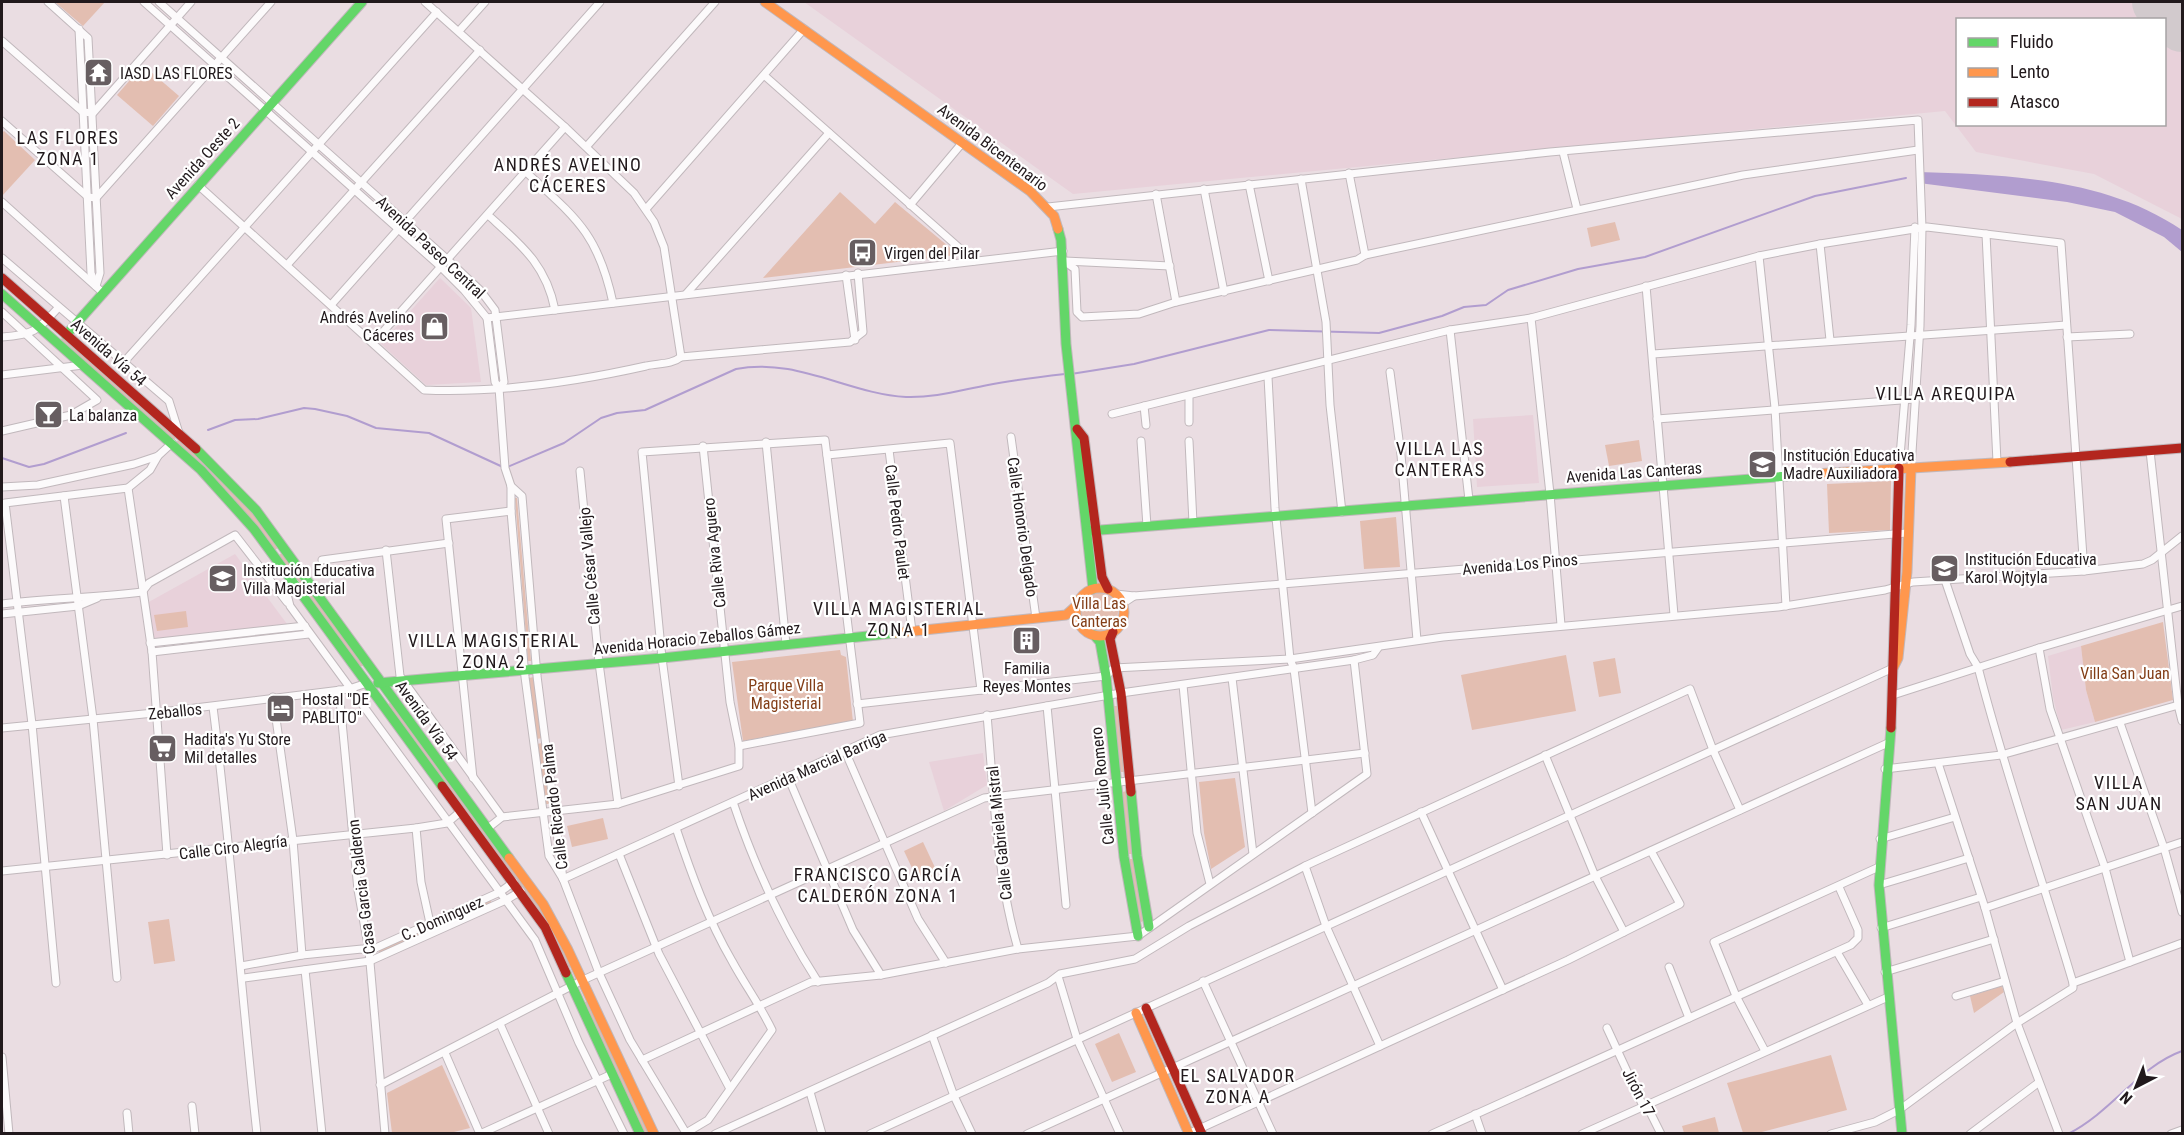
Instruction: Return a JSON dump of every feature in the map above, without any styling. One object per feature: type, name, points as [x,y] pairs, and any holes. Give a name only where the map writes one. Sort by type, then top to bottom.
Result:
[{"type":"main road","name":"Avenida Oeste 2","points":[[66,335],[99,289],[198,184],[362,2]]},
{"type":"main road","name":"Avenida Bicentenario","points":[[765,2],[963,142],[1048,207],[1058,227],[1063,251],[1065,323],[1071,390],[1077,429],[1084,438],[1092,531],[1093,589]]},
{"type":"main road","name":"Avenida Vía 54","points":[[2,278],[207,458],[256,510],[549,912],[654,1134]]},
{"type":"main road","name":"Avenida Vía 54","points":[[2,294],[172,443],[228,497],[295,583],[545,927],[640,1134]]},
{"type":"main road","name":"Avenida Las Canteras","points":[[1092,531],[1778,476],[2074,458],[2182,448]]},
{"type":"main road","points":[[1893,668],[1898,658],[1905,585],[1899,468]]},
{"type":"main road","points":[[1902,1134],[1881,928],[1879,867],[1893,695],[1893,668],[1890,657],[1894,587],[1911,468]]},
{"type":"main road","name":"Avenida Bicentenario","points":[[1092,531],[1102,578],[1112,592]]},
{"type":"main road","points":[[1093,589],[1112,592],[1122,604],[1122,622],[1113,632],[1094,635],[1066,615],[1077,605],[1080,598],[1093,589]]},
{"type":"main road","points":[[1077,605],[1079,624]]},
{"type":"main road","name":"Avenida Horacio Zeballos Gámez","points":[[367,683],[403,682],[662,658],[1066,615]]},
{"type":"main road","name":"Calle Julio Romero","points":[[1113,632],[1110,639],[1114,668],[1121,693],[1137,856],[1149,927]]},
{"type":"main road","name":"Calle Julio Romero","points":[[1094,635],[1101,642],[1106,676],[1124,857],[1138,936]]},
{"type":"main road","points":[[1146,1008],[1201,1131]]},
{"type":"main road","points":[[1136,1013],[1188,1133]]},
{"type":"street","points":[[48,2],[82,30],[88,38],[99,289]]},
{"type":"street","points":[[144,2],[215,65],[269,106]]},
{"type":"street","name":"Avenida Paseo Central","points":[[159,2],[221,57],[312,152],[441,267],[471,297],[487,318],[495,382],[500,388],[504,382],[497,316],[490,302],[405,221],[319,145],[269,106]]},
{"type":"street","points":[[2,41],[84,112],[93,112],[191,2]]},
{"type":"street","points":[[96,198],[271,2]]},
{"type":"street","points":[[425,2],[587,146],[624,182],[646,209],[664,247],[674,295],[681,357]]},
{"type":"street","points":[[459,31],[485,2]]},
{"type":"street","points":[[331,305],[600,2]]},
{"type":"street","points":[[587,146],[715,2]]},
{"type":"street","points":[[124,362],[437,12]]},
{"type":"street","points":[[646,209],[804,29]]},
{"type":"street","points":[[82,30],[92,273],[99,289]]},
{"type":"street","points":[[287,265],[480,50]]},
{"type":"street","points":[[765,76],[974,261]]},
{"type":"street","points":[[1048,207],[1349,173],[1918,120],[1921,224],[1911,468]]},
{"type":"street","points":[[2,121],[88,197],[96,198]]},
{"type":"street","points":[[373,343],[566,127]]},
{"type":"street","points":[[686,294],[829,133]]},
{"type":"street","points":[[910,205],[963,142]]},
{"type":"street","points":[[1064,261],[1075,269],[1077,312],[1082,317],[1139,314],[1176,302],[1317,270],[1365,255],[1577,209],[1743,176],[1918,150]]},
{"type":"street","points":[[1563,152],[1577,209]]},
{"type":"street","points":[[526,172],[576,220],[591,239],[603,264],[613,303]]},
{"type":"street","points":[[1349,173],[1365,255]]},
{"type":"street","points":[[1301,179],[1326,322],[1342,512]]},
{"type":"street","points":[[198,184],[424,390],[500,388],[612,375],[671,363],[681,357],[855,340],[863,332],[858,273]]},
{"type":"street","points":[[1249,184],[1269,281]]},
{"type":"street","points":[[1204,189],[1224,292]]},
{"type":"street","points":[[1156,194],[1176,302]]},
{"type":"street","points":[[2,202],[99,289]]},
{"type":"street","points":[[488,215],[537,262],[548,283],[555,310]]},
{"type":"street","points":[[1112,414],[1450,330],[1531,318],[1760,256],[1914,229],[1921,224],[2061,243],[2074,458],[2084,571]]},
{"type":"street","points":[[1899,468],[1914,229]]},
{"type":"street","points":[[1986,234],[1996,462]]},
{"type":"street","points":[[1820,244],[1830,340]]},
{"type":"street","points":[[487,318],[846,274],[1063,251]]},
{"type":"street","points":[[1760,256],[1775,408],[1786,606]]},
{"type":"street","points":[[2,258],[58,308],[78,321],[169,400],[179,434]]},
{"type":"street","points":[[1064,261],[1170,266]]},
{"type":"street","points":[[846,274],[855,340]]},
{"type":"street","points":[[1646,286],[1674,615]]},
{"type":"street","points":[[2,337],[28,336],[58,308]]},
{"type":"street","points":[[2,312],[97,400],[71,415],[2,430]]},
{"type":"street","points":[[1531,318],[1561,625]]},
{"type":"street","points":[[1653,354],[1767,344],[2066,325]]},
{"type":"street","points":[[1450,330],[1469,500]]},
{"type":"street","points":[[2067,337],[2130,334]]},
{"type":"street","points":[[2,375],[83,365]]},
{"type":"street","points":[[1390,372],[1418,640]]},
{"type":"street","points":[[1268,377],[1275,518],[1290,659],[1294,669],[1312,813]]},
{"type":"street","points":[[500,388],[505,468],[511,486]]},
{"type":"street","points":[[1189,396],[1189,422]]},
{"type":"street","points":[[1657,419],[1775,408],[1914,399]]},
{"type":"street","points":[[1144,406],[1146,424]]},
{"type":"street","name":"Calle Honorio Delgado","points":[[1011,437],[1036,618]]},
{"type":"street","points":[[488,828],[502,817],[618,804],[679,786],[662,658],[642,452],[703,446],[825,440],[860,723],[740,746]]},
{"type":"street","points":[[1141,441],[1147,526]]},
{"type":"street","points":[[1189,441],[1193,523]]},
{"type":"street","points":[[766,442],[786,644]]},
{"type":"street","points":[[56,983],[32,724],[16,612],[5,503],[128,488],[150,470],[158,456],[172,443]]},
{"type":"street","points":[[827,455],[950,443],[981,690]]},
{"type":"street","name":"Calle Riva Aguero","points":[[679,786],[739,766],[740,746],[730,702],[703,446]]},
{"type":"street","name":"Calle Pedro Paulet","points":[[889,450],[912,631]]},
{"type":"street","points":[[2150,451],[2160,554],[2182,721]]},
{"type":"street","points":[[2,487],[38,486],[158,456]]},
{"type":"street","name":"Calle César Vallejo","points":[[580,471],[599,663],[618,804]]},
{"type":"street","name":"Calle Ricardo Palma","points":[[511,486],[511,511],[525,671],[542,813],[550,862],[563,879]]},
{"type":"street","name":"Calle Ricardo Palma","points":[[511,486],[522,496],[537,669],[563,879]]},
{"type":"street","points":[[128,488],[152,652],[154,713],[167,855]]},
{"type":"street","points":[[64,496],[93,719],[117,978]]},
{"type":"street","points":[[473,778],[446,519],[511,511]]},
{"type":"street","name":"Avenida Los Pinos","points":[[1112,592],[1134,596],[1902,533]]},
{"type":"street","points":[[2,604],[77,596],[97,598],[142,592],[149,583],[235,535],[290,606],[535,940],[579,1043],[624,1134]]},
{"type":"street","points":[[857,704],[1106,676],[1114,668],[1290,659],[1377,648],[1418,640],[1786,606],[1913,582],[2084,571],[2143,564],[2182,536]]},
{"type":"street","points":[[322,560],[449,543]]},
{"type":"street","points":[[386,550],[400,676],[502,817]]},
{"type":"street","points":[[1832,1134],[1875,1122],[1899,1110],[2017,1023],[2073,987],[2045,887],[2001,755],[1977,667],[1970,654],[1945,580]]},
{"type":"street","points":[[290,606],[287,594],[295,583]]},
{"type":"street","name":"Avenida Los Pinos","points":[[1122,604],[1134,596]]},
{"type":"street","points":[[2,614],[78,606],[97,598]]},
{"type":"street","points":[[1893,695],[1977,667],[2182,606]]},
{"type":"street","points":[[150,643],[304,626]]},
{"type":"street","points":[[152,652],[309,634]]},
{"type":"street","name":"Avenida Marcial Barriga","points":[[563,879],[880,735],[1121,693],[1354,660],[1373,655],[1377,648]]},
{"type":"street","points":[[2039,648],[2050,709],[2105,868],[2130,962]]},
{"type":"street","points":[[642,1060],[760,1005],[818,982],[881,975],[1018,949],[1138,936],[1367,774],[1354,660]]},
{"type":"street","points":[[870,1134],[1893,668]]},
{"type":"street","points":[[1232,678],[1253,854]]},
{"type":"street","name":"Zeballos","points":[[2,728],[213,707],[273,697],[349,689],[367,683]]},
{"type":"street","points":[[1183,685],[1197,833],[1210,884]]},
{"type":"street","points":[[715,1134],[1048,983],[1058,976],[1135,959],[1190,926],[1305,866],[1690,689],[1713,750],[1740,810]]},
{"type":"street","name":"Casa Garcia Calderon","points":[[339,690],[358,890],[369,951],[385,1134]]},
{"type":"street","points":[[273,697],[293,840],[302,955]]},
{"type":"street","points":[[1886,769],[2001,755],[2120,723],[2180,704]]},
{"type":"street","points":[[1047,706],[1066,905]]},
{"type":"street","points":[[213,707],[231,847],[257,1134]]},
{"type":"street","name":"Calle Gabriela Mistral","points":[[987,715],[1007,913],[1018,949]]},
{"type":"street","points":[[2120,723],[2164,848],[2182,912]]},
{"type":"street","points":[[1027,1134],[1888,743]]},
{"type":"street","points":[[845,751],[883,843],[918,919],[946,963]]},
{"type":"street","points":[[380,1085],[583,980],[984,798],[994,795],[1129,782],[1365,753]]},
{"type":"street","points":[[1545,755],[1595,876],[1624,932]]},
{"type":"street","points":[[1938,764],[1994,939],[2017,1023],[2038,1083],[2059,1132]]},
{"type":"street","points":[[788,777],[853,930],[881,975]]},
{"type":"street","points":[[733,802],[770,895],[788,933],[818,982]]},
{"type":"street","points":[[447,823],[460,812]]},
{"type":"street","points":[[1421,812],[1503,990]]},
{"type":"street","points":[[1880,839],[1955,817]]},
{"type":"street","name":"Calle Ciro Alegría","points":[[2,871],[447,823]]},
{"type":"street","points":[[416,828],[421,882],[430,923]]},
{"type":"street","points":[[563,879],[599,973],[642,1060],[686,1133],[708,1120],[729,1087],[772,1030],[760,1005],[732,961],[676,828]]},
{"type":"street","points":[[1984,908],[2182,842]]},
{"type":"street","points":[[1188,1133],[1201,1131],[1258,1101],[1503,990],[1680,904],[1652,851]]},
{"type":"street","points":[[619,854],[656,947],[729,1087]]},
{"type":"street","points":[[1879,885],[1969,858]]},
{"type":"street","points":[[1305,866],[1326,926],[1380,1046]]},
{"type":"street","points":[[1765,1051],[1736,996],[1714,942],[1879,867]]},
{"type":"street","name":"C. Dominguez","points":[[369,951],[500,892],[514,882]]},
{"type":"street","points":[[1432,1134],[1851,945],[1858,938],[1858,930],[1839,887]]},
{"type":"street","points":[[244,978],[370,961],[507,900],[521,891]]},
{"type":"street","points":[[1881,928],[1981,897]]},
{"type":"street","points":[[1885,972],[1994,939]]},
{"type":"street","points":[[2073,983],[2182,943]]},
{"type":"street","points":[[241,966],[302,955],[362,949],[369,951]]},
{"type":"street","points":[[1837,952],[1868,1005]]},
{"type":"street","points":[[1669,966],[1689,1018]]},
{"type":"street","points":[[305,970],[322,1134]]},
{"type":"street","points":[[1058,976],[1077,1039],[1120,1134]]},
{"type":"street","points":[[1203,981],[1273,1134]]},
{"type":"street","points":[[1956,996],[2005,981]]},
{"type":"street","points":[[1582,1134],[1888,997]]},
{"type":"street","points":[[500,1024],[549,1134]]},
{"type":"street","name":"Jirón 17","points":[[1607,1028],[1643,1106],[1648,1108],[1661,1134]]},
{"type":"street","points":[[932,1035],[954,1096],[972,1134]]},
{"type":"street","points":[[445,1053],[480,1134],[612,1074]]},
{"type":"street","points":[[2,1058],[9,1134]]},
{"type":"street","points":[[1970,1134],[2038,1083]]},
{"type":"street","points":[[810,1092],[822,1134]]},
{"type":"street","points":[[192,1106],[195,1134]]},
{"type":"street","points":[[127,1113],[129,1134]]},
{"type":"street","points":[[1475,1114],[1482,1134]]},
{"type":"street","points":[[2171,1134],[2182,1130]]},
{"type":"shaded area","points":[[804,2],[2182,2],[2182,219],[2094,174],[1976,152],[1956,126],[2166,126],[2166,18],[1956,18],[1956,126],[1945,111],[1073,194]]},
{"type":"shaded area","points":[[1919,172],[2022,178],[2056,183],[2122,199],[2182,230],[2182,252],[2164,237],[2115,212],[2067,202],[1919,183]]},
{"type":"shaded area","name":"Andrés Avelino Cáceres","points":[[440,278],[471,308],[481,382],[426,385],[381,344]]},
{"type":"shaded area","points":[[1533,415],[1539,483],[1477,487],[1473,419]]},
{"type":"shaded area","name":"Institución Educativa Villa Magisterial","points":[[235,554],[287,624],[153,639],[147,603]]},
{"type":"shaded area","points":[[2081,646],[2086,690],[2095,722],[2061,730],[2053,697],[2048,656]]},
{"type":"shaded area","points":[[983,753],[987,785],[944,811],[929,762]]},
{"type":"green space","points":[[55,2],[105,2],[83,26]]},
{"type":"green space","points":[[143,65],[179,96],[153,126],[117,95]]},
{"type":"green space","points":[[4,131],[35,160],[2,196],[2,133]]},
{"type":"green space","points":[[840,192],[875,224],[895,202],[956,255],[763,278]]},
{"type":"green space","points":[[1615,222],[1620,240],[1591,247],[1587,228]]},
{"type":"green space","points":[[63,337],[177,437],[173,440],[60,340]]},
{"type":"green space","points":[[179,439],[255,515],[279,547],[275,550],[231,495],[176,443]]},
{"type":"green space","points":[[1639,440],[1642,461],[1609,466],[1605,445]]},
{"type":"green space","points":[[1891,481],[1890,530],[1829,533],[1827,484]]},
{"type":"green space","points":[[515,498],[517,498],[531,661],[528,661]]},
{"type":"green space","points":[[1396,517],[1400,567],[1364,569],[1360,521]]},
{"type":"green space","points":[[283,552],[364,666],[359,666],[279,555]]},
{"type":"green space","name":"Villa Las Canteras","points":[[1099,593],[1112,599],[1118,612],[1112,625],[1099,631],[1086,625],[1080,612],[1086,599]]},
{"type":"green space","points":[[186,611],[188,627],[157,631],[154,615]]},
{"type":"green space","name":"Villa San Juan","points":[[2163,622],[2173,700],[2095,722],[2086,690],[2081,646]]},
{"type":"green space","name":"Parque Villa Magisterial","points":[[840,650],[841,655],[846,657],[853,722],[743,741],[732,662]]},
{"type":"green space","points":[[1566,655],[1576,711],[1472,730],[1461,675]]},
{"type":"green space","points":[[1615,658],[1621,693],[1599,697],[1593,662]]},
{"type":"green space","points":[[534,677],[542,738],[537,739],[529,678]]},
{"type":"green space","points":[[390,703],[543,911],[572,966],[568,968],[526,893],[386,705]]},
{"type":"green space","points":[[1114,706],[1119,706],[1125,772],[1120,772]]},
{"type":"green space","points":[[542,743],[549,804],[544,804],[537,744]]},
{"type":"green space","points":[[1235,778],[1245,847],[1211,869],[1204,833],[1199,782]]},
{"type":"green space","points":[[1127,791],[1133,854],[1128,854],[1122,792]]},
{"type":"green space","points":[[603,818],[608,839],[572,847],[567,826]]},
{"type":"green space","points":[[923,842],[938,874],[919,883],[904,851]]},
{"type":"green space","points":[[1128,859],[1134,859],[1144,920],[1140,923]]},
{"type":"green space","points":[[490,900],[492,903],[379,953],[379,950]]},
{"type":"green space","points":[[169,919],[175,961],[154,964],[148,922]]},
{"type":"green space","points":[[2002,986],[2004,992],[1974,1013],[1970,996]]},
{"type":"green space","points":[[587,1001],[649,1133],[644,1133],[583,1003]]},
{"type":"green space","points":[[1119,1033],[1136,1072],[1112,1082],[1095,1044]]},
{"type":"green space","points":[[1831,1055],[1847,1110],[1758,1133],[1743,1133],[1727,1083]]},
{"type":"green space","points":[[442,1065],[470,1128],[450,1133],[392,1133],[387,1093]]},
{"type":"green space","points":[[1715,1117],[1719,1133],[1684,1133],[1682,1126]]},
{"type":"waterway","points":[[1071,374],[1134,364],[1269,330],[1379,333],[1442,316],[1464,307],[1486,305],[1508,290],[1578,269],[1645,257],[1815,196],[1906,178]]},
{"type":"waterway","points":[[208,430],[235,420],[258,419],[304,408],[315,409],[347,416],[376,428],[429,433],[505,468],[564,443],[601,418],[617,413],[645,410],[736,369],[780,368],[864,390],[906,397],[937,395],[1065,374]]},
{"type":"waterway","points":[[2,458],[29,467],[44,464],[126,433]]},
{"type":"waterway","points":[[2068,1134],[2099,1114],[2152,1067],[2182,1051]]},
{"type":"runway","points":[[2159,2],[2182,25]]},
{"type":"traffic: fast","points":[[66,335],[362,2]]},
{"type":"traffic: fast","points":[[1058,229],[1061,240],[1066,344],[1093,589]]},
{"type":"traffic: fast","points":[[2,294],[201,470],[254,529],[442,786]]},
{"type":"traffic: fast","points":[[196,449],[256,510],[509,858]]},
{"type":"traffic: fast","points":[[1088,531],[1814,474]]},
{"type":"traffic: fast","points":[[378,683],[662,658],[896,633]]},
{"type":"traffic: fast","points":[[1094,635],[1100,642],[1106,676],[1124,857],[1138,936]]},
{"type":"traffic: fast","points":[[1891,728],[1879,885],[1902,1134]]},
{"type":"traffic: fast","points":[[1131,792],[1137,856],[1149,927]]},
{"type":"traffic: fast","points":[[566,973],[640,1134]]},
{"type":"traffic: slow","points":[[765,2],[1030,191],[1054,216],[1058,229]]},
{"type":"traffic: slow","points":[[1814,474],[2010,462]]},
{"type":"traffic: slow","points":[[1893,668],[1898,658],[1907,572],[1911,468]]},
{"type":"traffic: slow","points":[[1100,588],[1117,595],[1124,612],[1117,629],[1100,636],[1083,629],[1076,612],[1083,595],[1100,588]]},
{"type":"traffic: slow","points":[[896,633],[1066,615],[1077,605]]},
{"type":"traffic: slow","points":[[509,858],[543,904],[568,950],[654,1134]]},
{"type":"traffic: slow","points":[[1136,1013],[1189,1134]]},
{"type":"traffic: jam","points":[[2,278],[196,449]]},
{"type":"traffic: jam","points":[[1077,429],[1084,438],[1102,577],[1108,589]]},
{"type":"traffic: jam","points":[[2010,462],[2182,448]]},
{"type":"traffic: jam","points":[[1891,728],[1899,468]]},
{"type":"traffic: jam","points":[[1113,632],[1110,639],[1121,693],[1131,792]]},
{"type":"traffic: jam","points":[[442,786],[545,927],[566,973]]},
{"type":"traffic: jam","points":[[1146,1008],[1202,1134]]},
{"type":"place","name":"IASD LAS FLORES","points":[[99,73]]},
{"type":"place","name":"Virgen del Pilar","points":[[863,253]]},
{"type":"place","name":"Andrés Avelino Cáceres","points":[[435,326]]},
{"type":"place","name":"La balanza","points":[[48,415]]},
{"type":"place","name":"Institución Educativa Madre Auxiliadora","points":[[1762,464]]},
{"type":"place","name":"Institución Educativa Karol Wojtyla","points":[[1944,568]]},
{"type":"place","name":"Institución Educativa Villa Magisterial","points":[[222,579]]},
{"type":"place","name":"Familia Reyes Montes","points":[[1027,640]]},
{"type":"place","name":"Hostal \"DE PABLITO\"","points":[[281,708]]},
{"type":"place","name":"Hadita's Yu Store Mil detalles","points":[[163,748]]},
{"type":"district","name":"LAS FLORES ZONA 1","points":[[68,148]]},
{"type":"district","name":"ANDRÉS AVELINO CÁCERES","points":[[568,175]]},
{"type":"district","name":"VILLA AREQUIPA","points":[[1946,394]]},
{"type":"district","name":"VILLA LAS CANTERAS","points":[[1440,459]]},
{"type":"district","name":"VILLA MAGISTERIAL ZONA 1","points":[[899,619]]},
{"type":"district","name":"VILLA MAGISTERIAL ZONA 2","points":[[494,651]]},
{"type":"district","name":"VILLA SAN JUAN","points":[[2119,793]]},
{"type":"district","name":"FRANCISCO GARCÍA CALDERÓN ZONA 1","points":[[878,885]]},
{"type":"district","name":"EL SALVADOR ZONA A","points":[[1238,1086]]}]
